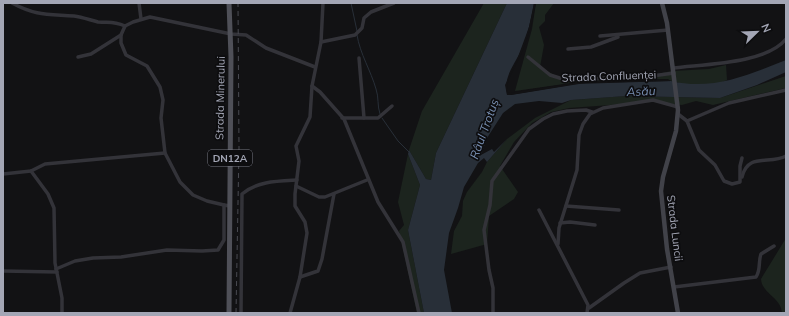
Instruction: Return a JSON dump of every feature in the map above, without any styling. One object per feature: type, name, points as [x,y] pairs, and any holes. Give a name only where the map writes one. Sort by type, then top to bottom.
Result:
[{"type":"main road","name":"Strada Minerului","points":[[229,3],[231,34],[229,313]]},
{"type":"main road","name":"Strada Luncii","points":[[662,3],[668,30],[678,100],[676,131],[663,177],[661,191],[666,242],[678,313]]},
{"type":"street","points":[[12,3],[26,11],[41,15],[75,16],[99,22],[114,21],[125,26],[150,17],[231,34],[246,35],[266,48],[315,67]]},
{"type":"street","points":[[139,3],[141,19]]},
{"type":"street","points":[[290,313],[300,278],[307,233],[305,222],[295,206],[299,161],[296,146],[310,116],[312,86],[321,42],[322,3]]},
{"type":"street","points":[[321,42],[355,35],[362,28],[364,18],[371,12],[394,3]]},
{"type":"street","points":[[125,26],[121,43],[126,55],[147,66],[162,93],[161,118],[165,153],[178,178],[187,190],[202,199],[230,206]]},
{"type":"street","points":[[600,36],[625,35],[668,30]]},
{"type":"street","points":[[568,49],[591,47],[625,35]]},
{"type":"street","points":[[78,57],[91,54],[122,36]]},
{"type":"street","name":"Strada Confluenței","points":[[528,57],[550,75],[566,80],[652,76],[673,70],[748,59],[772,50],[786,39]]},
{"type":"street","points":[[359,58],[364,118]]},
{"type":"street","points":[[312,86],[320,92],[342,118],[367,180],[378,202],[403,242],[419,313]]},
{"type":"street","points":[[687,121],[729,103],[786,90]]},
{"type":"street","points":[[558,244],[560,223],[576,175],[580,131],[587,117],[592,112],[616,105],[653,100],[678,107]]},
{"type":"street","points":[[342,118],[378,118],[392,106]]},
{"type":"street","points":[[493,313],[493,288],[488,270],[484,230],[490,205],[492,181],[529,129],[543,119],[553,114],[567,111],[586,110],[592,112]]},
{"type":"street","points":[[678,114],[687,121],[698,150],[715,165],[722,179],[732,184],[738,183],[741,180],[745,168],[752,162],[760,160],[778,160],[786,156]]},
{"type":"street","points":[[3,174],[31,171],[45,164],[88,162],[165,153]]},
{"type":"street","points":[[741,180],[740,166],[742,158]]},
{"type":"street","points":[[31,171],[52,202],[55,221],[57,270],[62,298],[62,313]]},
{"type":"street","points":[[241,313],[242,194],[250,187],[271,181],[297,180]]},
{"type":"street","points":[[296,186],[319,197],[334,194],[367,180]]},
{"type":"street","points":[[300,278],[318,271],[322,259],[334,194]]},
{"type":"street","points":[[3,271],[57,270],[81,260],[121,257],[167,250],[218,250],[224,240],[224,205]]},
{"type":"street","points":[[566,206],[619,210]]},
{"type":"street","points":[[539,210],[558,244],[563,259],[589,308],[588,313]]},
{"type":"street","points":[[560,223],[570,222],[595,225]]},
{"type":"street","points":[[674,287],[756,277],[759,273],[759,261],[761,254],[774,246]]},
{"type":"street","points":[[589,308],[640,273],[671,267]]},
{"type":"shaded area","points":[[484,3],[507,3],[436,153],[431,180],[426,179],[409,150],[422,111]]},
{"type":"shaded area","points":[[536,3],[554,3],[545,15],[545,21],[539,27],[544,45],[540,67],[558,77],[572,78],[651,75],[672,71],[709,69],[726,65],[727,80],[718,84],[704,85],[683,84],[664,79],[585,81],[515,91],[532,29]]},
{"type":"shaded area","points":[[786,76],[786,88],[713,105],[696,101],[682,105],[653,102],[569,108],[551,112],[532,123],[514,142],[500,166],[518,192],[514,199],[489,216],[487,244],[451,254],[454,231],[462,216],[463,201],[467,192],[482,172],[487,162],[507,139],[535,118],[571,100],[625,96],[720,98]]},
{"type":"shaded area","points":[[408,154],[420,185],[408,230],[424,313],[417,313],[399,231],[404,225],[398,202]]},
{"type":"shaded area","points":[[786,238],[786,313],[782,313],[778,303],[762,284],[761,279]]},
{"type":"water","points":[[507,3],[534,3],[524,43],[508,76],[506,88],[507,94],[510,95],[576,84],[671,81],[686,84],[715,83],[744,76],[786,60],[786,72],[757,85],[720,98],[626,96],[571,100],[562,103],[539,101],[515,104],[503,113],[487,138],[481,155],[492,149],[494,152],[507,139],[487,162],[484,158],[478,163],[464,187],[449,233],[444,270],[452,313],[424,313],[408,230],[420,185],[408,154],[409,150],[426,179],[431,180],[436,153]]},
{"type":"pier","points":[[534,3],[536,3],[531,27],[523,50],[509,79],[507,86],[508,93],[585,81],[668,79],[671,81],[585,83],[507,95],[505,85],[515,65],[529,27]]},
{"type":"waterway","points":[[351,3],[357,31]]},
{"type":"waterway","points":[[357,35],[358,42],[377,92],[380,114]]},
{"type":"waterway","points":[[382,118],[398,141],[409,152]]},
{"type":"railway","points":[[236,313],[239,148],[238,3]]},
{"type":"water label","name":"Asău","points":[[641,91]]},
{"type":"water label","name":"Râul Trotuș","points":[[484,129]]}]
